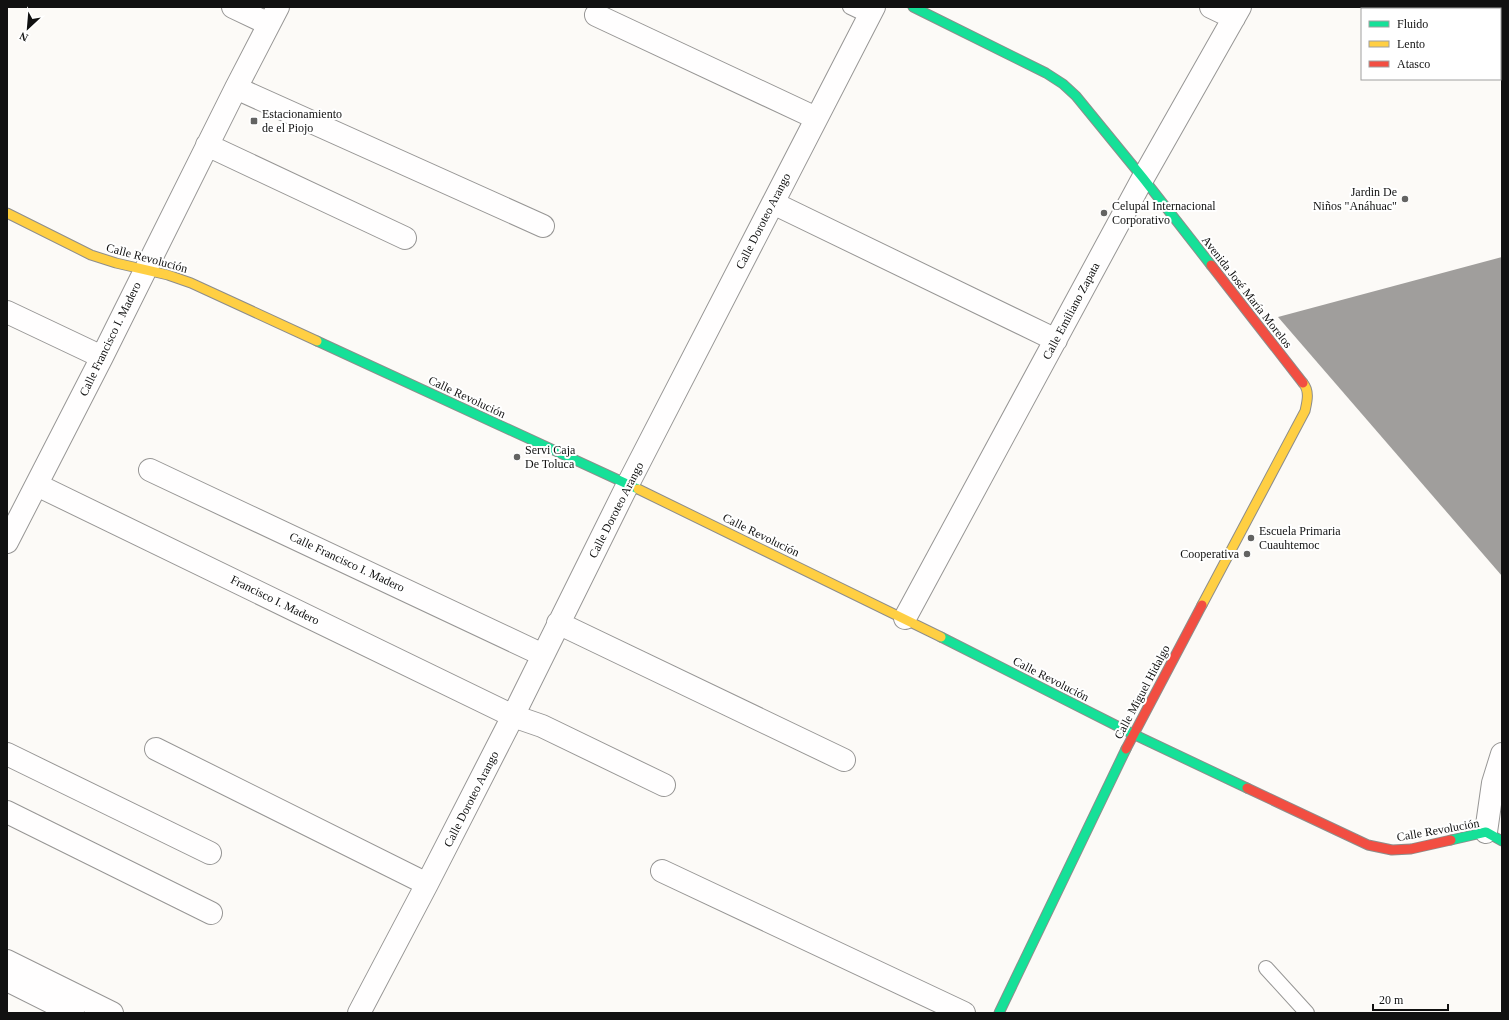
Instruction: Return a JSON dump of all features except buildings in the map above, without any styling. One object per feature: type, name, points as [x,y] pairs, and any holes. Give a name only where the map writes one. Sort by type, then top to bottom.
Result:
[{"type":"street","points":[[233,7],[273,16]]},
{"type":"street","name":"Avenida José María Morelos","points":[[913,7],[1046,73],[1063,84],[1076,96],[1143,178],[1306,386]]},
{"type":"street","points":[[1211,7],[1237,13]]},
{"type":"street","name":"Calle Doroteo Arango","points":[[359,1013],[513,716],[628,484],[871,12]]},
{"type":"street","name":"Calle Emiliano Zapata","points":[[905,618],[1143,178],[1237,13]]},
{"type":"street","points":[[596,15],[816,118]]},
{"type":"street","name":"Calle Francisco I. Madero","points":[[7,542],[102,357],[273,16]]},
{"type":"street","points":[[236,88],[543,226]]},
{"type":"street","points":[[208,145],[404,238]]},
{"type":"street","points":[[773,203],[1056,340]]},
{"type":"street","name":"Calle Revolución","points":[[7,213],[91,255],[116,263],[168,275],[191,283],[628,484],[905,618],[1133,734],[1368,845],[1392,850],[1412,849],[1494,837]]},
{"type":"street","points":[[7,312],[102,357]]},
{"type":"street","name":"Calle Miguel Hidalgo","points":[[999,1013],[1133,734],[1304,412],[1308,398],[1306,386]]},
{"type":"street","name":"Calle Francisco I. Madero","points":[[150,470],[543,655]]},
{"type":"street","name":"Francisco I. Madero","points":[[37,485],[513,716],[542,726],[664,785]]},
{"type":"street","points":[[558,623],[844,760]]},
{"type":"street","points":[[156,749],[427,884]]},
{"type":"street","points":[[7,754],[210,853]]},
{"type":"street","points":[[1494,837],[1493,783],[1502,754]]},
{"type":"street","points":[[7,812],[211,912]]},
{"type":"street","points":[[662,871],[964,1013]]},
{"type":"street","points":[[7,961],[112,1013]]},
{"type":"street","points":[[7,980],[73,1013]]},
{"type":"lane","points":[[850,7],[871,12]]},
{"type":"lane","points":[[1266,968],[1307,1013]]},
{"type":"traffic: fast","points":[[913,7],[1046,73],[1063,84],[1076,96],[1211,265]]},
{"type":"traffic: fast","points":[[317,341],[638,489]]},
{"type":"traffic: fast","points":[[941,637],[1133,734],[1247,788]]},
{"type":"traffic: fast","points":[[999,1013],[1126,749]]},
{"type":"traffic: fast","points":[[1451,840],[1486,832],[1502,841]]},
{"type":"traffic: slow","points":[[7,213],[91,255],[116,263],[168,275],[191,283],[317,341]]},
{"type":"traffic: slow","points":[[1202,605],[1305,411],[1307,389],[1303,383]]},
{"type":"traffic: slow","points":[[638,489],[941,637]]},
{"type":"traffic: jam","points":[[1211,265],[1303,383]]},
{"type":"traffic: jam","points":[[1126,749],[1202,605]]},
{"type":"traffic: jam","points":[[1247,788],[1368,845],[1392,850],[1411,849],[1451,840]]},
{"type":"place","name":"Estacionamiento de el Piojo","points":[[254,121]]},
{"type":"place","name":"Jardin De Niños \"Anáhuac\"","points":[[1405,199]]},
{"type":"place","name":"Celupal Internacional Corporativo","points":[[1104,213]]},
{"type":"place","name":"Servi Caja De Toluca","points":[[517,457]]},
{"type":"place","name":"Escuela Primaria Cuauhtemoc","points":[[1251,538]]},
{"type":"place","name":"Cooperativa","points":[[1247,554]]}]
